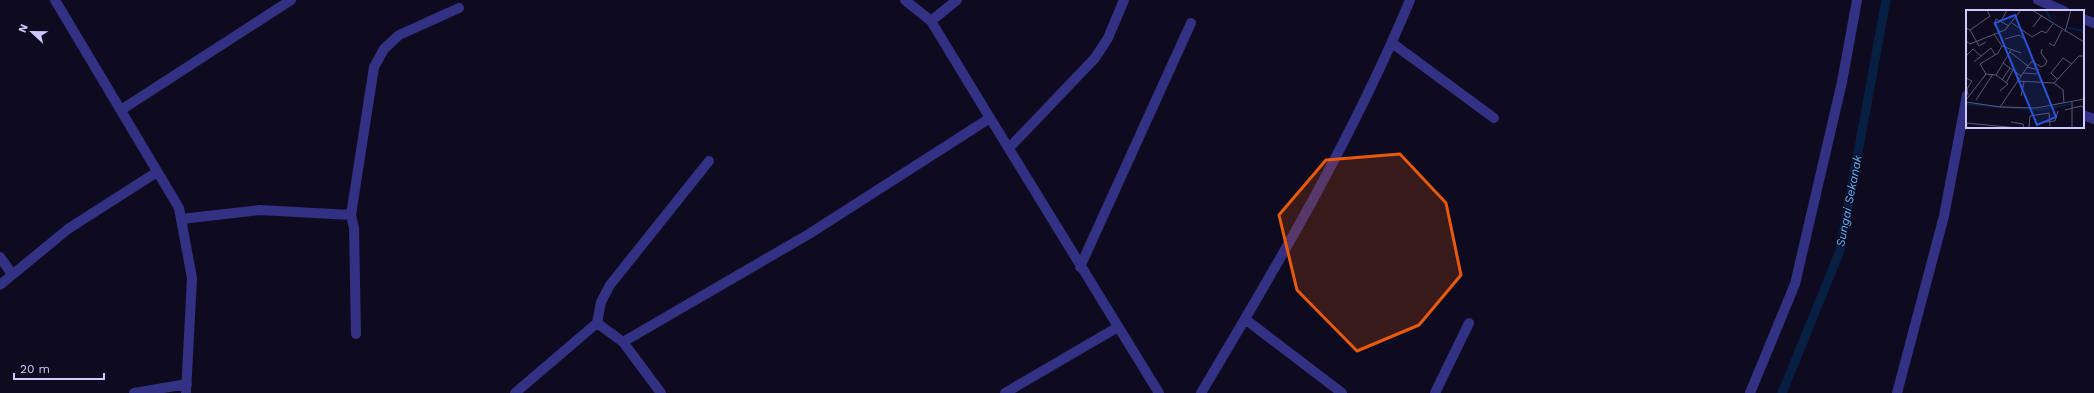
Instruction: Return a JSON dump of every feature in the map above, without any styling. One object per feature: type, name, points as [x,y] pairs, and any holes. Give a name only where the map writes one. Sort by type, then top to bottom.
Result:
[{"type":"street","points":[[55,0],[179,208],[192,278],[187,389],[134,393]]},
{"type":"street","points":[[120,110],[291,0]]},
{"type":"street","points":[[905,0],[931,21],[1080,267],[1159,393]]},
{"type":"street","points":[[931,21],[957,0]]},
{"type":"street","points":[[1009,148],[1095,58],[1108,38],[1124,0]]},
{"type":"street","points":[[1201,393],[1245,319],[1355,121],[1392,43],[1410,0]]},
{"type":"street","points":[[1750,393],[1795,284],[1842,82],[1857,0]]},
{"type":"street","points":[[2038,0],[2062,10]]},
{"type":"street","points":[[356,334],[354,228],[351,215],[374,67],[384,49],[399,35],[459,8]]},
{"type":"street","points":[[2084,18],[2094,23]]},
{"type":"street","points":[[1080,267],[1191,23]]},
{"type":"street","points":[[1392,43],[1494,118]]},
{"type":"street","points":[[1897,393],[1944,216],[1966,100]]},
{"type":"street","points":[[2084,115],[2094,119]]},
{"type":"street","points":[[623,342],[809,234],[990,118]]},
{"type":"street","points":[[515,393],[597,323],[601,302],[610,285],[709,161]]},
{"type":"street","points":[[0,285],[68,229],[157,172]]},
{"type":"street","points":[[181,219],[260,210],[351,215]]},
{"type":"street","points":[[0,257],[12,274]]},
{"type":"street","points":[[1245,319],[1342,393]]},
{"type":"street","points":[[597,323],[623,342],[661,393]]},
{"type":"street","points":[[1435,393],[1469,323]]},
{"type":"street","points":[[1005,393],[1118,327]]},
{"type":"highlighted area","points":[[1400,154],[1446,203],[1461,275],[1419,325],[1357,351],[1297,290],[1279,215],[1326,160]]},
{"type":"waterway","name":"Sungai Sekanak","points":[[1782,393],[1840,251],[1886,0]]}]
